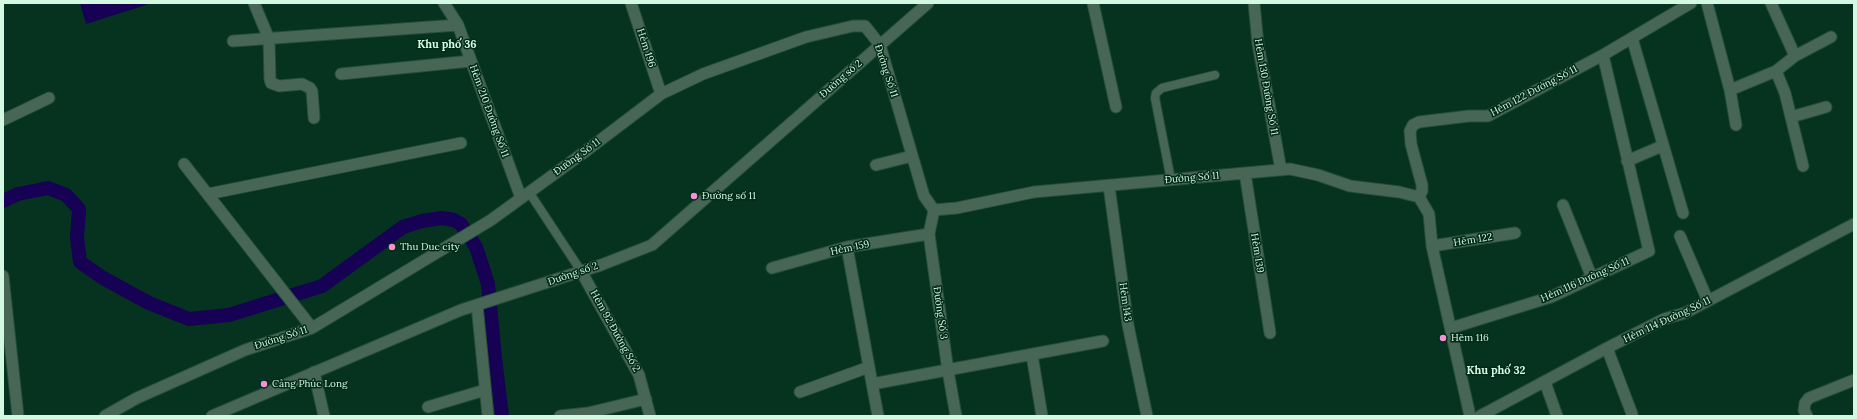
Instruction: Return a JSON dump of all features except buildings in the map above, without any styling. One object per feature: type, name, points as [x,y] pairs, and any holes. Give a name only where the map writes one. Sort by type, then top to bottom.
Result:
[{"type":"street","points":[[254,3],[268,39],[271,83],[279,86],[302,84],[310,88],[312,91],[314,118]]},
{"type":"street","name":"Hẻm 210 Đường Số 11","points":[[444,3],[458,24],[471,61],[525,195]]},
{"type":"street","name":"Hẻm 196","points":[[631,3],[661,94]]},
{"type":"street","points":[[880,45],[928,3]]},
{"type":"street","points":[[1093,3],[1116,108]]},
{"type":"street","name":"Hẻm 130 Đường Số 11","points":[[1254,3],[1258,44],[1281,170]]},
{"type":"street","name":"Hẻm 122 Đường Số 11","points":[[1419,197],[1422,191],[1422,185],[1411,144],[1410,130],[1414,125],[1419,122],[1469,116],[1488,116],[1632,38],[1679,6],[1691,3]]},
{"type":"street","points":[[1707,3],[1730,90],[1736,125]]},
{"type":"street","points":[[1771,3],[1795,56]]},
{"type":"street","points":[[232,41],[458,24]]},
{"type":"street","name":"Đường Số 11","points":[[105,416],[137,398],[244,350],[312,328],[484,224],[661,94],[703,74],[806,37],[852,26],[865,26],[880,45],[924,196],[934,210],[957,208],[1034,192],[1290,169],[1318,175],[1350,186],[1399,192],[1419,197]]},
{"type":"street","points":[[1730,90],[1776,71],[1795,56],[1831,37]]},
{"type":"street","points":[[1632,38],[1662,146],[1683,213]]},
{"type":"street","name":"Đường số 2","points":[[212,416],[461,310],[581,271],[652,245],[880,45]]},
{"type":"street","points":[[1603,54],[1627,161],[1662,146]]},
{"type":"street","points":[[341,74],[471,61]]},
{"type":"street","points":[[1776,71],[1785,93],[1803,166]]},
{"type":"street","points":[[3,120],[49,98]]},
{"type":"street","points":[[1791,117],[1826,107]]},
{"type":"street","points":[[208,194],[461,143]]},
{"type":"street","points":[[876,165],[912,156]]},
{"type":"street","name":"Hẻm 116 Đường Số 11","points":[[1451,328],[1551,297],[1649,251],[1627,161]]},
{"type":"street","points":[[184,164],[312,328]]},
{"type":"street","name":"Hẻm 139","points":[[1245,173],[1270,333]]},
{"type":"street","name":"Hẻm 143","points":[[1109,186],[1128,325],[1147,416]]},
{"type":"street","points":[[1419,197],[1428,214],[1432,246],[1470,416]]},
{"type":"street","points":[[1563,205],[1592,278]]},
{"type":"street","name":"Đường Số 3","points":[[934,210],[929,234],[956,416]]},
{"type":"street","name":"Hẻm 114 Đường Số 11","points":[[1480,416],[1607,348],[1664,319],[1685,313],[1854,224]]},
{"type":"street","name":"Hẻm 122","points":[[1432,246],[1515,233]]},
{"type":"street","name":"Hẻm 159","points":[[772,268],[848,246],[929,234]]},
{"type":"street","points":[[1680,236],[1708,300]]},
{"type":"street","points":[[848,246],[878,416]]},
{"type":"street","name":"Hẻm 92 Đường Số 2","points":[[581,271],[639,375],[650,416]]},
{"type":"street","points":[[3,276],[18,416]]},
{"type":"street","points":[[477,305],[488,416]]},
{"type":"street","points":[[872,384],[1103,341]]},
{"type":"street","points":[[1607,348],[1632,414]]},
{"type":"street","points":[[1032,355],[1042,416]]},
{"type":"street","points":[[800,392],[869,367]]},
{"type":"street","points":[[314,372],[324,416]]},
{"type":"street","points":[[1807,416],[1804,410],[1805,403],[1809,398],[1854,380]]},
{"type":"street","points":[[1545,382],[1557,416]]},
{"type":"street","points":[[428,407],[485,390]]},
{"type":"street","points":[[560,416],[588,412],[646,399]]},
{"type":"lane","points":[[1171,180],[1155,98],[1156,93],[1162,88],[1215,75]]},
{"type":"lane","points":[[525,195],[581,271]]},
{"type":"shaded area","points":[[80,3],[147,3],[146,5],[86,24]]},
{"type":"waterway","points":[[3,201],[18,194],[48,188],[66,195],[79,209],[77,238],[80,262],[103,278],[149,303],[189,319],[229,315],[322,286],[403,227],[422,221],[442,218],[454,220],[461,224],[476,247],[488,284],[502,416]]},
{"type":"place","name":"Đường số 11","points":[[694,196]]},
{"type":"place","name":"Thu Duc city","points":[[392,247]]},
{"type":"place","name":"Hẻm 116","points":[[1443,338]]},
{"type":"place","name":"Cảng Phúc Long","points":[[264,384]]},
{"type":"district","name":"Khu phố 36","points":[[447,45]]},
{"type":"district","name":"Khu phố 32","points":[[1496,371]]}]
